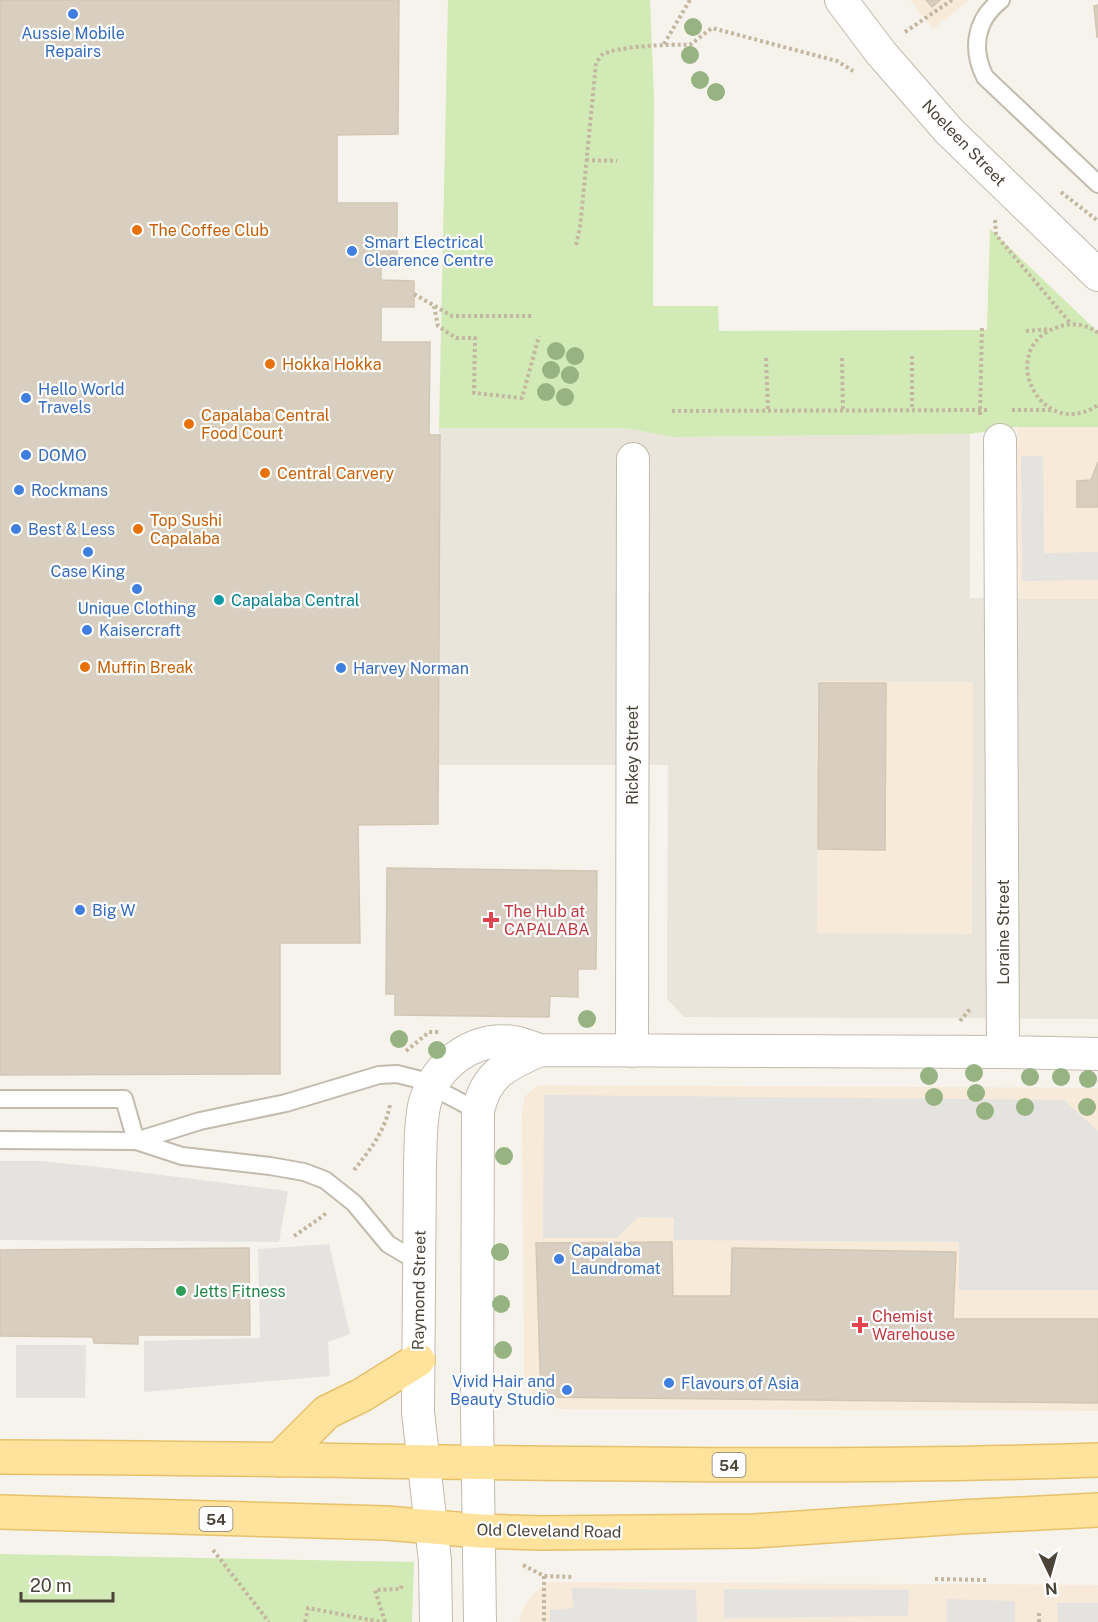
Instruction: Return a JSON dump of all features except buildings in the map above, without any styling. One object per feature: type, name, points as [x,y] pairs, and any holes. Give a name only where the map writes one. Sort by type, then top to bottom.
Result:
[{"type":"main road","points":[[279,1460],[327,1412],[362,1395],[418,1360]]},
{"type":"main road","name":"54","points":[[0,1457],[703,1465],[979,1464],[1098,1460]]},
{"type":"main road","name":"Old Cleveland Road","points":[[0,1512],[374,1523],[540,1533],[714,1532],[1098,1510]]},
{"type":"street","name":"Noeleen Street","points":[[841,0],[882,53],[949,131],[1098,275]]},
{"type":"street","name":"Loraine Street","points":[[1000,440],[1003,1052]]},
{"type":"street","name":"Rickey Street","points":[[632,1051],[633,459]]},
{"type":"street","name":"Raymond Street","points":[[436,1622],[436,1582],[418,1412],[421,1123],[432,1085],[444,1067],[459,1054],[490,1042],[513,1042],[540,1050],[632,1051]]},
{"type":"street","name":"Raymond Street","points":[[480,1622],[477,1410],[478,1111],[481,1095],[500,1070],[540,1050]]},
{"type":"street","points":[[632,1051],[1098,1054]]},
{"type":"street","points":[[979,1464],[1098,1471]]},
{"type":"lane","points":[[1001,0],[977,32],[979,65],[985,77],[1098,184]]},
{"type":"lane","points":[[136,1141],[200,1121],[286,1103],[379,1075],[397,1074],[417,1079],[478,1111]]},
{"type":"lane","points":[[0,1099],[124,1099],[136,1141]]},
{"type":"lane","points":[[0,1140],[136,1141],[182,1156],[304,1172],[325,1180],[354,1203],[388,1244],[420,1263]]},
{"type":"path","points":[[664,44],[690,0]]},
{"type":"path","points":[[905,32],[952,0]]},
{"type":"path","points":[[576,245],[596,63],[601,56],[611,52],[664,44],[690,45],[712,28],[837,61],[859,78]]},
{"type":"path","points":[[586,160],[617,161]]},
{"type":"path","points":[[988,213],[996,222],[996,235],[1071,324]]},
{"type":"path","points":[[414,294],[452,316],[532,316]]},
{"type":"path","points":[[434,306],[438,326],[456,338],[475,338],[474,393],[522,398],[539,336]]},
{"type":"path","points":[[1026,332],[1071,324],[1083,326],[1098,333]]},
{"type":"path","points":[[981,411],[982,326]]},
{"type":"path","points":[[1051,329],[1039,338],[1031,350],[1027,363],[1027,378],[1041,403],[1053,410]]},
{"type":"path","points":[[912,356],[912,410]]},
{"type":"path","points":[[766,358],[768,411]]},
{"type":"path","points":[[842,358],[843,411]]},
{"type":"path","points":[[1091,410],[1098,405]]},
{"type":"path","points":[[672,411],[1053,410],[1072,414],[1098,410]]},
{"type":"path","points":[[354,1170],[369,1152],[387,1121],[391,1100]]},
{"type":"path","points":[[294,1236],[323,1216],[329,1209]]},
{"type":"path","points":[[212,1550],[269,1622]]},
{"type":"path","points":[[515,1561],[544,1576],[574,1577]]},
{"type":"path","points":[[544,1576],[544,1622]]},
{"type":"path","points":[[305,1622],[308,1608],[383,1622],[375,1590],[401,1589],[402,1580]]},
{"type":"path","points":[[935,1580],[986,1580]]},
{"type":"path","points":[[1039,1611],[1039,1622]]},
{"type":"shaded area","points":[[910,0],[969,0],[933,29]]},
{"type":"shaded area","points":[[1017,427],[1098,427],[1098,599],[1019,599]]},
{"type":"shaded area","points":[[439,428],[624,428],[673,437],[970,434],[970,598],[1098,599],[1098,1019],[684,1017],[667,999],[668,765],[438,765]]},
{"type":"shaded area","points":[[1021,456],[1043,456],[1044,553],[1098,552],[1098,580],[1022,581]]},
{"type":"shaded area","points":[[818,681],[973,682],[972,934],[817,933]]},
{"type":"shaded area","points":[[538,1085],[1098,1088],[1098,1411],[559,1409],[531,1399],[524,1377],[522,1112],[525,1096]]},
{"type":"shaded area","points":[[544,1095],[1064,1100],[1098,1131],[1098,1290],[959,1290],[959,1242],[673,1240],[674,1218],[638,1217],[617,1238],[543,1238]]},
{"type":"shaded area","points":[[0,1161],[42,1161],[288,1191],[279,1242],[0,1240]]},
{"type":"shaded area","points":[[329,1244],[350,1334],[328,1342],[330,1376],[144,1392],[144,1341],[260,1338],[258,1249]]},
{"type":"shaded area","points":[[16,1345],[86,1345],[85,1398],[16,1398]]},
{"type":"shaded area","points":[[548,1582],[1098,1585],[1098,1622],[519,1622],[523,1609],[532,1595]]},
{"type":"shaded area","points":[[572,1588],[696,1590],[697,1622],[550,1622],[550,1610],[573,1608]]},
{"type":"shaded area","points":[[724,1589],[909,1590],[908,1616],[724,1618]]},
{"type":"shaded area","points":[[947,1599],[1015,1601],[1015,1622],[947,1622]]},
{"type":"shaded area","points":[[1057,1603],[1098,1603],[1098,1622],[1058,1622]]},
{"type":"green space","points":[[448,0],[650,0],[654,97],[653,306],[718,306],[719,331],[987,330],[990,229],[1098,332],[1098,427],[1017,427],[970,434],[673,437],[624,428],[439,428]]},
{"type":"green space","points":[[0,1554],[414,1562],[412,1622],[0,1622]]},
{"type":"place","name":"Aussie Mobile Repairs","points":[[73,14]]},
{"type":"place","name":"The Coffee Club","points":[[137,230]]},
{"type":"place","name":"Smart Electrical Clearence Centre","points":[[352,251]]},
{"type":"place","name":"Hokka Hokka","points":[[270,364]]},
{"type":"place","name":"Hello World Travels","points":[[26,398]]},
{"type":"place","name":"Capalaba Central Food Court","points":[[189,424]]},
{"type":"place","name":"DOMO","points":[[26,455]]},
{"type":"place","name":"Central Carvery","points":[[265,473]]},
{"type":"place","name":"Rockmans","points":[[19,490]]},
{"type":"place","name":"Best & Less","points":[[16,529]]},
{"type":"place","name":"Top Sushi Capalaba","points":[[138,529]]},
{"type":"place","name":"Case King","points":[[88,552]]},
{"type":"place","name":"Unique Clothing","points":[[137,589]]},
{"type":"place","name":"Capalaba Central","points":[[219,600]]},
{"type":"place","name":"Kaisercraft","points":[[87,630]]},
{"type":"place","name":"Muffin Break","points":[[85,667]]},
{"type":"place","name":"Harvey Norman","points":[[341,668]]},
{"type":"place","name":"Big W","points":[[80,910]]},
{"type":"place","name":"The Hub at CAPALABA","points":[[491,920]]},
{"type":"place","name":"Capalaba Laundromat","points":[[559,1259]]},
{"type":"place","name":"Jetts Fitness","points":[[181,1291]]},
{"type":"place","name":"Chemist Warehouse","points":[[860,1325]]},
{"type":"place","name":"Flavours of Asia","points":[[669,1383]]},
{"type":"place","name":"Vivid Hair and Beauty Studio","points":[[567,1390]]}]
